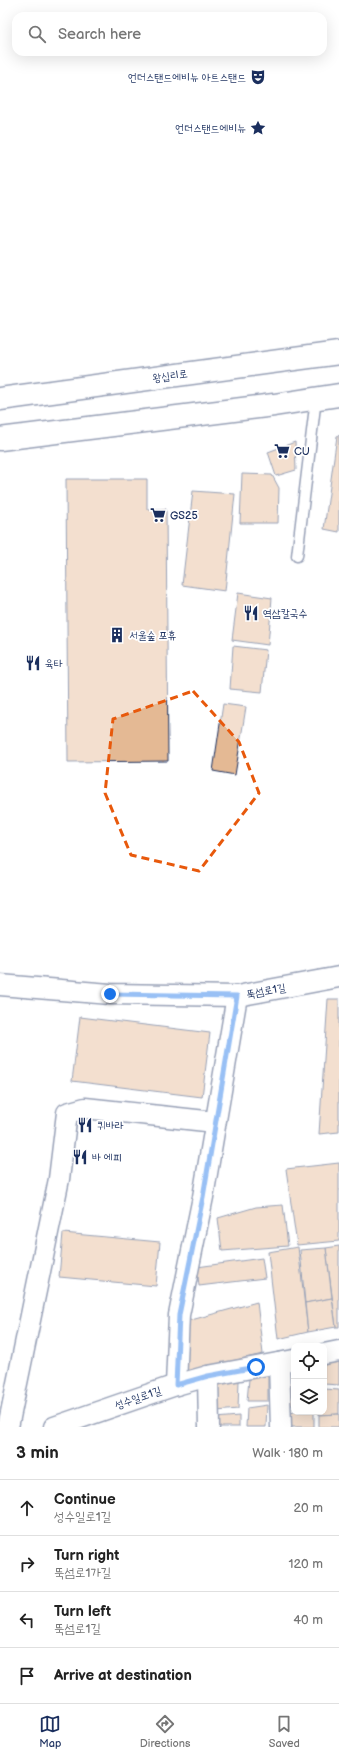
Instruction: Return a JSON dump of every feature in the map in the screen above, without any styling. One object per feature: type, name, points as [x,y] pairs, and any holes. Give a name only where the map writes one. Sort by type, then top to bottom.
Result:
[{"type":"main road","name":"왕십리로","points":[[0,399],[339,353]]},
{"type":"main road","points":[[0,440],[274,406],[339,395]]},
{"type":"street","name":"뚝섬로1길","points":[[0,985],[110,994],[237,996],[339,977]]},
{"type":"street","points":[[176,1385],[179,1315],[203,1197],[237,996]]},
{"type":"street","points":[[8,1427],[59,1179],[67,1113],[84,1108],[215,1122]]},
{"type":"street","points":[[327,1353],[339,1351]]},
{"type":"street","points":[[281,1427],[286,1361]]},
{"type":"street","name":"성수일로1길","points":[[54,1427],[176,1385],[208,1376],[286,1361]]},
{"type":"street","points":[[208,1376],[209,1427]]},
{"type":"lane","points":[[297,556],[316,398]]},
{"type":"highlighted area","points":[[193,691],[239,742],[259,793],[199,871],[131,855],[105,793],[113,719]]},
{"type":"building","points":[[339,435],[339,532],[324,529],[337,436]]},
{"type":"building","points":[[295,442],[296,470],[276,476],[268,452]]},
{"type":"building","points":[[242,474],[272,475],[279,488],[278,523],[240,523]]},
{"type":"building","name":"서울숲 포휴","points":[[66,479],[147,479],[147,509],[166,509],[168,761],[68,762]]},
{"type":"building","points":[[193,491],[235,494],[225,591],[182,585]]},
{"type":"building","points":[[238,593],[272,598],[268,645],[232,640]]},
{"type":"building","points":[[233,646],[266,650],[262,692],[230,689]]},
{"type":"building","points":[[223,704],[246,707],[235,775],[213,771]]},
{"type":"building","points":[[328,999],[339,999],[339,1132],[319,1134]]},
{"type":"building","points":[[80,1017],[210,1033],[202,1097],[72,1081]]},
{"type":"building","points":[[339,1163],[339,1241],[297,1245],[286,1169]]},
{"type":"building","points":[[283,1205],[288,1246],[222,1251],[218,1218],[256,1207]]},
{"type":"building","points":[[63,1233],[160,1242],[156,1286],[59,1277]]},
{"type":"building","points":[[339,1246],[339,1327],[336,1327],[326,1248]]},
{"type":"building","points":[[298,1247],[308,1332],[278,1339],[268,1252]]},
{"type":"building","points":[[326,1248],[332,1298],[305,1303],[300,1250]]},
{"type":"building","points":[[262,1258],[265,1278],[199,1286],[197,1267]]},
{"type":"building","points":[[332,1298],[336,1327],[308,1332],[305,1303]]},
{"type":"building","points":[[257,1302],[263,1354],[183,1372],[184,1322]]},
{"type":"building","points":[[339,1358],[339,1385],[327,1384],[327,1359]]},
{"type":"building","points":[[291,1368],[291,1405],[289,1405],[287,1369]]},
{"type":"building","points":[[268,1375],[268,1401],[247,1401],[249,1379]]},
{"type":"building","points":[[239,1381],[238,1409],[217,1411],[216,1384]]},
{"type":"building","points":[[327,1389],[339,1390],[339,1414],[327,1415]]},
{"type":"building","points":[[267,1405],[266,1427],[246,1427],[247,1408]]},
{"type":"building","points":[[286,1413],[291,1413],[291,1415],[314,1415],[314,1427],[286,1427]]},
{"type":"building","points":[[339,1414],[339,1427],[319,1427],[319,1415]]},
{"type":"building","points":[[239,1416],[239,1427],[215,1427],[215,1418]]},
{"type":"place","name":"언더스탠드에비뉴 아트스탠드","points":[[258,77]]},
{"type":"place","name":"언더스탠드에비뉴","points":[[258,128]]},
{"type":"place","name":"CU","points":[[282,451]]},
{"type":"place","name":"GS25","points":[[158,515]]},
{"type":"place","name":"역삼칼국수","points":[[251,613]]},
{"type":"place","name":"서울숲 포휴","points":[[117,635]]},
{"type":"place","name":"육타","points":[[33,663]]},
{"type":"place","name":"퀴바라","points":[[85,1125]]},
{"type":"place","name":"바 에피","points":[[80,1157]]},
{"type":"route","points":[[110,994],[237,996],[203,1197],[179,1315],[176,1385],[208,1376],[256,1367]]}]
